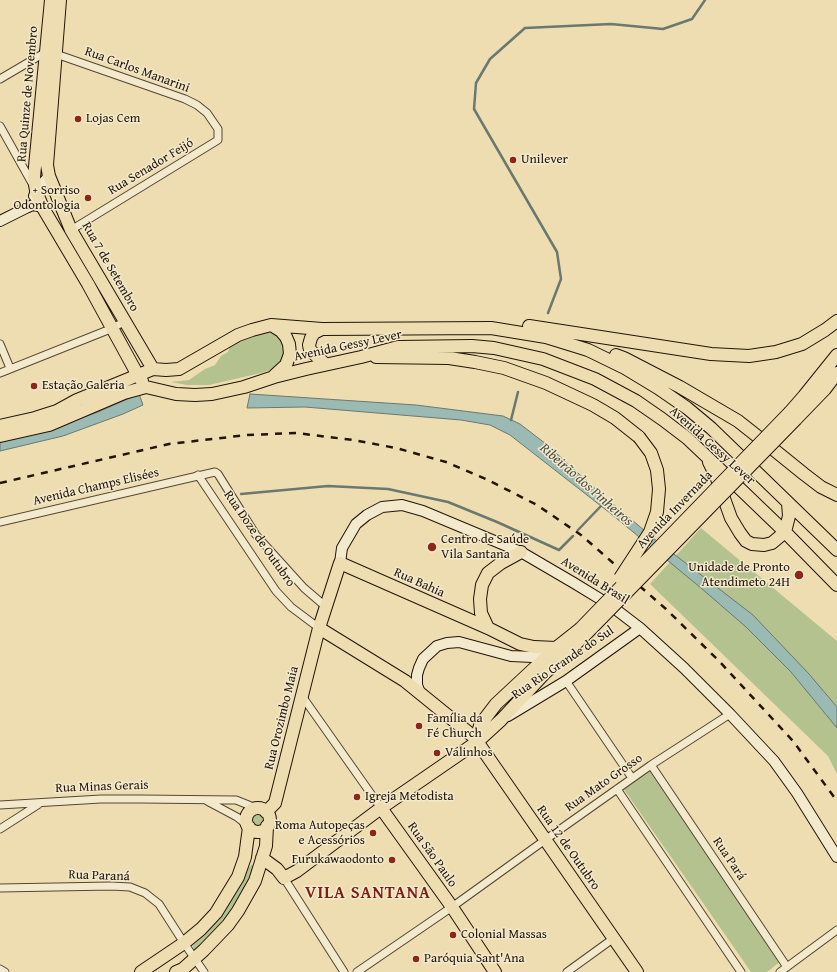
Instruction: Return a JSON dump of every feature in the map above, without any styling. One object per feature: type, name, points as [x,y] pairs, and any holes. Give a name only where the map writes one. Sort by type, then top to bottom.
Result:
[{"type":"main road","name":"Rua Quinze de Novembro","points":[[50,176],[47,165],[51,53],[51,0]]},
{"type":"main road","name":"Rua Quinze de Novembro","points":[[36,191],[34,177],[51,53],[60,0]]},
{"type":"main road","points":[[23,169],[32,166],[36,162]]},
{"type":"main road","points":[[26,208],[36,191],[50,176]]},
{"type":"main road","name":"Rua 7 de Setembro","points":[[50,176],[71,230],[153,369]]},
{"type":"main road","name":"Rua 7 de Setembro","points":[[36,191],[43,208],[113,328],[138,376],[146,387]]},
{"type":"main road","points":[[0,221],[26,208],[39,206],[43,208]]},
{"type":"main road","points":[[491,328],[515,326],[533,327],[711,354],[749,356],[776,352],[802,344],[837,321]]},
{"type":"main road","points":[[271,325],[280,330],[286,337],[289,344],[290,354],[286,365],[274,377]]},
{"type":"main road","name":"Avenida Gessy Lever","points":[[153,369],[179,369],[238,335],[271,325],[322,329],[491,328],[546,337],[588,350],[625,368],[687,408],[716,433],[837,550]]},
{"type":"main road","points":[[322,329],[314,333],[309,345],[310,350],[325,364]]},
{"type":"main road","name":"Avenida Gessy Lever","points":[[146,387],[176,394],[212,394],[244,387],[274,377],[325,364],[398,347],[447,345],[472,346],[494,348],[543,359],[595,379],[636,401],[686,438],[785,532],[836,584]]},
{"type":"main road","points":[[588,350],[624,358],[686,390],[738,421],[821,487],[837,495]]},
{"type":"main road","name":"Avenida Invernada","points":[[793,415],[804,396],[837,355]]},
{"type":"main road","points":[[245,857],[262,858],[277,869],[284,878],[476,742],[501,720],[544,674],[580,631],[626,571],[650,532],[657,512],[659,489],[657,470],[651,453],[639,437],[615,418],[593,405],[546,383],[504,368],[475,362],[449,358],[360,357]]},
{"type":"main road","points":[[0,426],[57,411],[77,400],[153,369]]},
{"type":"main road","name":"Avenida Invernada","points":[[580,631],[793,415],[831,388],[837,373]]},
{"type":"main road","points":[[0,436],[49,425],[124,393],[146,387]]},
{"type":"main road","points":[[706,456],[716,476],[731,518],[746,541],[752,544],[764,545],[776,540],[785,532],[788,516],[788,503]]},
{"type":"main road","name":"Avenida Brasil","points":[[319,628],[340,563],[342,548],[356,524],[368,515],[382,508],[402,505],[423,511],[521,552],[610,605],[640,628],[684,668],[774,761],[837,857]]},
{"type":"main road","points":[[488,628],[481,614],[480,599],[482,585],[488,573],[501,563],[521,552]]},
{"type":"main road","name":"Rua Bahia","points":[[340,563],[488,628],[520,644],[553,651]]},
{"type":"main road","name":"Rua Doze de Outubro","points":[[319,628],[405,681],[462,729],[474,737],[476,742]]},
{"type":"main road","name":"Rua Orozimbo Maia","points":[[261,810],[275,803],[319,628]]},
{"type":"main road","name":"Rua Rio Grande do Sul","points":[[501,720],[566,681],[640,628]]},
{"type":"main road","points":[[553,651],[580,631]]},
{"type":"main road","name":"Rua Rio Grande do Sul","points":[[420,693],[417,685],[419,668],[423,658],[437,646],[458,642],[511,656],[524,657],[533,657],[553,651]]},
{"type":"main road","name":"Rua Rio Grande do Sul","points":[[476,742],[480,725],[496,704],[553,651]]},
{"type":"main road","name":"Rua 12 de Outubro","points":[[476,742],[614,938],[636,972]]},
{"type":"main road","name":"Rua São Paulo","points":[[381,808],[452,907],[495,972]]},
{"type":"main road","points":[[141,972],[184,943],[201,929],[216,913],[238,877],[245,857],[248,826],[246,818],[250,811],[261,810],[270,819],[267,826],[266,846],[255,881],[238,911],[228,925],[183,969],[176,972]]},
{"type":"main road","points":[[248,826],[257,831],[261,831],[267,826]]},
{"type":"street","points":[[0,79],[51,53]]},
{"type":"street","name":"Rua Carlos Manarini","points":[[51,53],[186,99],[207,113]]},
{"type":"street","name":"Rua Senador Feijó","points":[[71,230],[218,140],[218,128],[207,113]]},
{"type":"street","points":[[0,126],[36,191]]},
{"type":"street","points":[[0,373],[113,328],[125,321]]},
{"type":"street","points":[[0,344],[10,368]]},
{"type":"street","name":"Rua Doze de Outubro","points":[[319,628],[291,606],[276,591],[198,475],[211,472],[218,474],[256,535],[304,588],[325,606]]},
{"type":"street","name":"Avenida Champs Elisées","points":[[0,522],[198,475]]},
{"type":"street","points":[[566,681],[632,778]]},
{"type":"street","name":"Rua São Paulo","points":[[302,696],[381,808]]},
{"type":"street","name":"Rua Mato Grosso","points":[[357,972],[452,907],[632,778],[730,714]]},
{"type":"street","name":"Rua Pará","points":[[651,765],[787,967]]},
{"type":"street","points":[[617,789],[741,972]]},
{"type":"street","name":"Rua Minas Gerais","points":[[0,805],[40,804],[101,799],[236,800],[261,810]]},
{"type":"street","name":"Rua Minas Gerais","points":[[205,800],[237,817],[248,826]]},
{"type":"street","points":[[0,829],[40,804]]},
{"type":"street","points":[[284,878],[344,972]]},
{"type":"street","name":"Rua Paraná","points":[[0,888],[130,886],[145,893],[159,904],[204,972]]},
{"type":"street","points":[[780,972],[837,930]]},
{"type":"street","points":[[566,972],[614,938]]},
{"type":"street","points":[[0,969],[5,972]]},
{"type":"green space","points":[[262,332],[269,332],[281,338],[286,352],[281,363],[273,369],[209,385],[187,385],[171,382],[189,380],[205,369],[215,365],[221,356],[228,352],[230,346],[245,337]]},
{"type":"green space","points":[[701,528],[837,641],[837,774],[828,756],[650,584]]},
{"type":"green space","points":[[652,767],[781,961],[767,972],[751,972],[623,788]]},
{"type":"green space","points":[[258,811],[265,816],[266,819],[261,826],[258,827],[251,822],[250,819],[255,812]]},
{"type":"green space","points":[[251,864],[254,867],[237,903],[224,923],[195,950],[193,945],[220,918],[239,884],[247,865],[250,867]]},
{"type":"water","points":[[139,394],[143,405],[123,414],[63,436],[0,451],[0,440],[61,425],[98,412]]},
{"type":"water","name":"Ribeirão dos Pinheiros","points":[[250,394],[416,405],[503,416],[520,424],[546,444],[601,494],[657,541],[753,615],[809,674],[837,707],[837,728],[791,672],[746,627],[610,513],[510,435],[490,425],[461,420],[305,407],[247,408]]},
{"type":"waterway","points":[[548,313],[561,279],[557,252],[474,109],[476,83],[490,59],[525,28],[611,24],[663,29],[692,19],[705,0]]},
{"type":"waterway","points":[[511,420],[518,392]]},
{"type":"waterway","points":[[241,494],[328,486],[388,489],[448,502],[559,550],[573,536]]},
{"type":"waterway","name":"Ribeirão dos Pinheiros","points":[[578,530],[601,506]]},
{"type":"railway","points":[[0,483],[169,444],[247,435],[296,433],[353,440],[396,448],[446,462],[486,479],[537,505],[581,535],[666,609],[719,661],[793,741],[837,801]]},
{"type":"place","name":"Lojas Cem","points":[[78,119]]},
{"type":"place","name":"Unilever","points":[[513,160]]},
{"type":"place","name":"+ Sorriso Odontologia","points":[[88,198]]},
{"type":"place","name":"Estação Galeria","points":[[34,386]]},
{"type":"place","name":"Centro de Saúde Vila Santana","points":[[432,547]]},
{"type":"place","name":"Unidade de Pronto Atendimeto 24H","points":[[799,575]]},
{"type":"place","name":"Família da Fé Church","points":[[419,726]]},
{"type":"place","name":"Valinhos","points":[[437,753]]},
{"type":"place","name":"Igreja Metodista","points":[[357,797]]},
{"type":"place","name":"Roma Autopeças e Acessórios","points":[[373,833]]},
{"type":"place","name":"Furukawaodonto","points":[[392,860]]},
{"type":"place","name":"Colonial Massas","points":[[453,935]]},
{"type":"place","name":"Paróquia Sant'Ana","points":[[416,959]]},
{"type":"district","name":"VILA SANTANA","points":[[368,894]]}]
